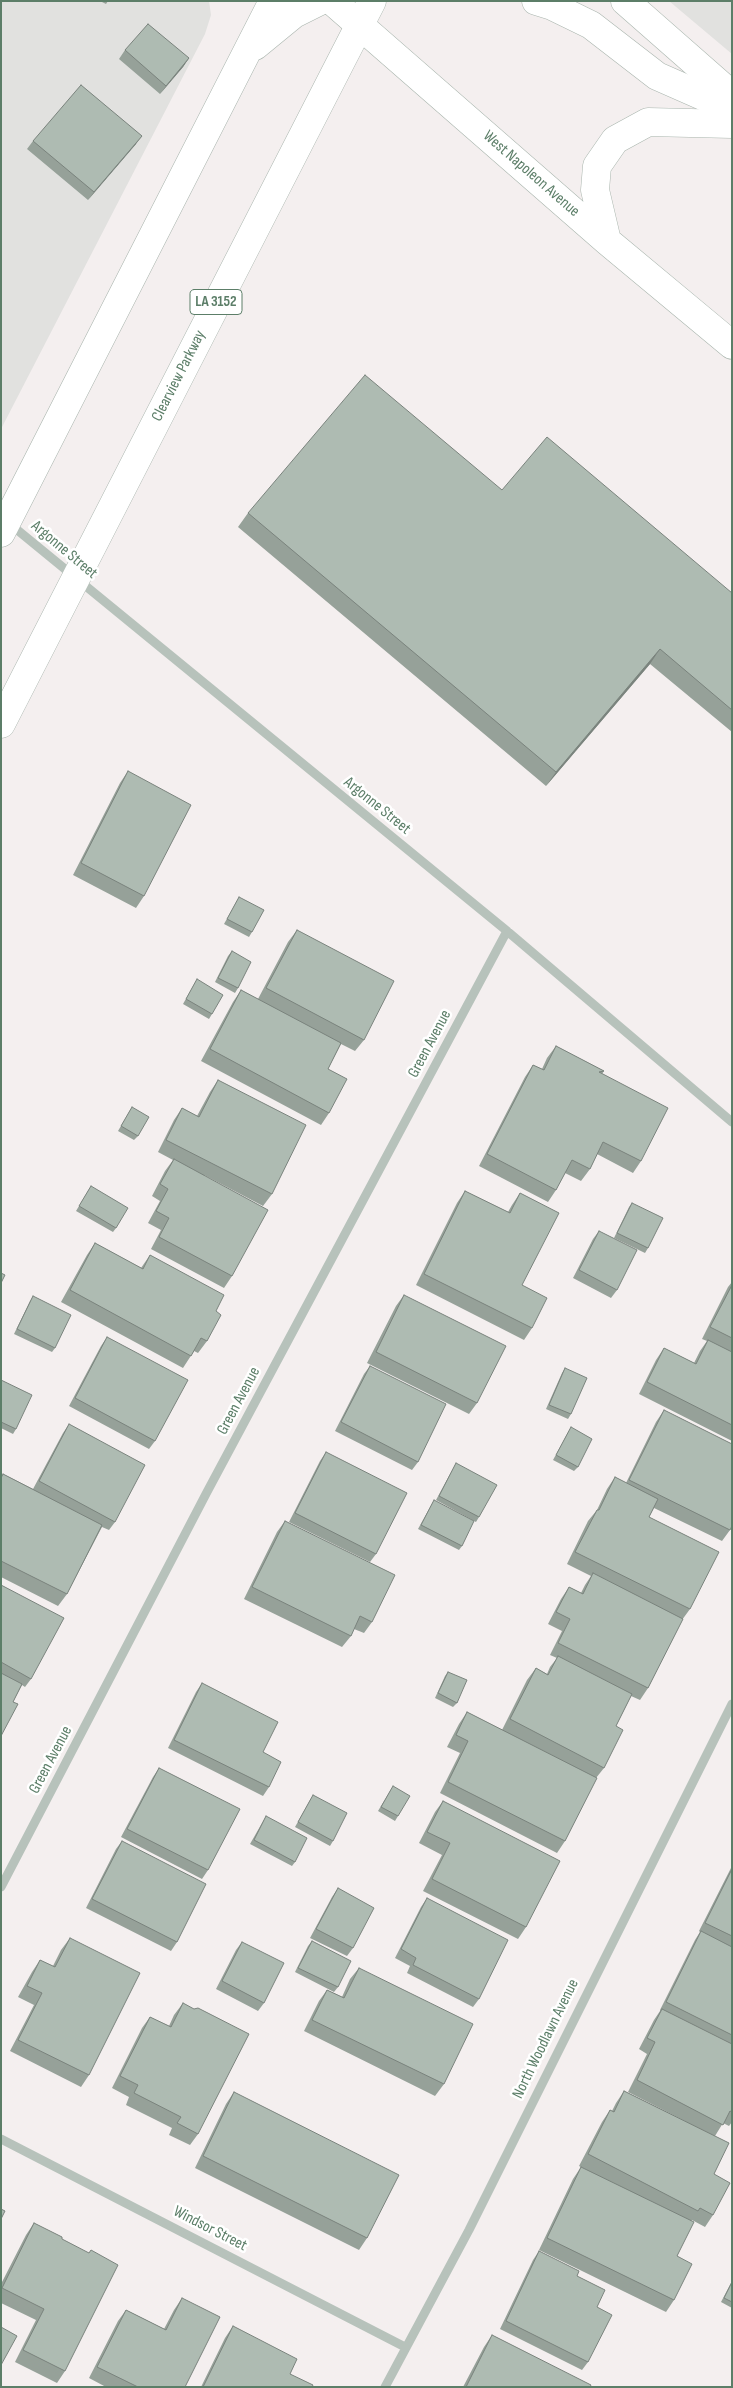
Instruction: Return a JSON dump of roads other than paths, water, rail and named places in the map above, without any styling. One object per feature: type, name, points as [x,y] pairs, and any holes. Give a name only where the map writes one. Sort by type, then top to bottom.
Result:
[{"type":"main road","points":[[3,524],[273,1]]},
{"type":"main road","points":[[248,51],[294,14],[320,1]]},
{"type":"main road","name":"West Napoleon Avenue","points":[[332,1],[366,13],[607,241],[732,345]]},
{"type":"main road","points":[[536,1],[552,6],[591,25],[657,76],[732,109]]},
{"type":"main road","points":[[625,1],[732,95]]},
{"type":"main road","name":"Clearview Parkway","points":[[1,724],[76,580],[254,227],[366,13]]},
{"type":"main road","points":[[607,241],[595,190],[597,166],[615,140],[648,122],[732,124]]},
{"type":"street","name":"Argonne Street","points":[[3,524],[76,580],[507,931],[732,1122]]},
{"type":"street","name":"Green Avenue","points":[[1,1887],[207,1492],[507,931]]},
{"type":"street","name":"North Woodlawn Avenue","points":[[385,2387],[404,2347],[469,2230],[732,1704]]},
{"type":"street","name":"Windsor Street","points":[[1,2139],[404,2347]]}]
